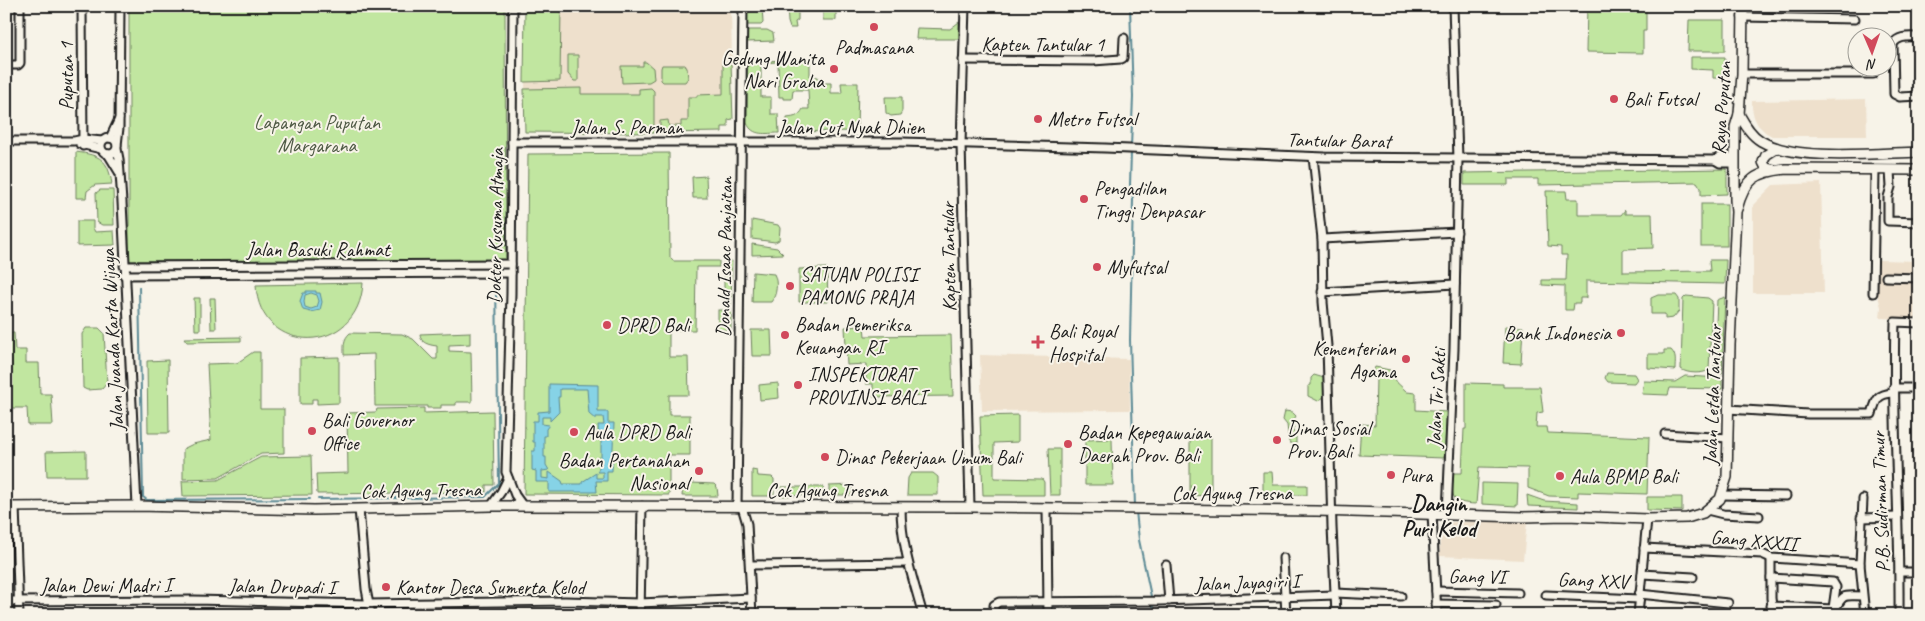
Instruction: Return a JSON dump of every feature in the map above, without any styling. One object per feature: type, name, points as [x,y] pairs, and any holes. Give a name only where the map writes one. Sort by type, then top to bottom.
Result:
[{"type":"main road","name":"Raya Puputan","points":[[1736,212],[1735,127],[1739,114],[1742,74],[1743,6]]},
{"type":"main road","points":[[1739,114],[1753,135],[1777,148],[1812,153],[1919,152]]},
{"type":"main road","points":[[1775,170],[1766,168],[1763,162],[1766,155],[1777,148]]},
{"type":"main road","points":[[1736,212],[1745,188],[1752,178],[1765,172],[1775,170],[1919,170]]},
{"type":"main road","name":"Jalan Letda Tantular","points":[[1647,519],[1687,518],[1697,515],[1707,510],[1722,495],[1726,477],[1728,438],[1736,212]]},
{"type":"main road","name":"Cok Agung Tresna","points":[[11,507],[137,506],[314,510],[491,506],[970,507],[1446,514],[1523,517],[1566,516],[1647,519]]},
{"type":"street","points":[[6,65],[18,65],[20,61],[20,6]]},
{"type":"street","name":"Puputan 1","points":[[82,6],[83,143]]},
{"type":"street","name":"Jalan Juanda Karta Wijaya","points":[[120,6],[117,147],[120,172],[137,506]]},
{"type":"street","name":"Dokter Kusuma Atmaja","points":[[513,6],[508,446],[510,472],[508,479],[515,495],[523,506]]},
{"type":"street","name":"Donald Isaac Panjaitan","points":[[743,6],[740,507],[747,524],[752,615]]},
{"type":"street","name":"Kapten Tantular","points":[[965,6],[966,60],[961,144],[970,507]]},
{"type":"street","name":"Jalan Tri Sakti","points":[[1446,514],[1454,349],[1457,232],[1458,159],[1453,6]]},
{"type":"street","points":[[1742,17],[1855,19]]},
{"type":"street","name":"Kapten Tantular 1","points":[[966,60],[1094,61],[1123,58],[1124,38]]},
{"type":"street","points":[[1919,38],[1896,39],[1893,44],[1894,94],[1900,97],[1919,96]]},
{"type":"street","points":[[1742,74],[1848,74]]},
{"type":"street","name":"Jalan Juanda Karta Wijaya","points":[[110,138],[119,119]]},
{"type":"street","points":[[83,143],[110,138],[115,140],[117,147],[112,154],[108,154]]},
{"type":"street","points":[[6,141],[74,141],[83,143],[101,149],[108,154],[120,172]]},
{"type":"street","points":[[101,149],[102,141]]},
{"type":"street","name":"Jalan S. Parman","points":[[512,142],[741,143]]},
{"type":"street","name":"Jalan Cut Nyak Dhien","points":[[741,143],[902,142],[961,144]]},
{"type":"street","name":"Tantular Barat","points":[[961,144],[1122,148],[1313,157],[1715,160],[1720,157],[1735,160]]},
{"type":"street","points":[[1313,157],[1322,239],[1322,292],[1327,346],[1331,512],[1336,615]]},
{"type":"street","points":[[1873,293],[1875,171]]},
{"type":"street","points":[[1890,171],[1891,186],[1888,198],[1888,221],[1919,222]]},
{"type":"street","points":[[1322,239],[1457,232]]},
{"type":"street","name":"Jalan Basuki Rahmat","points":[[124,266],[511,264]]},
{"type":"street","name":"Jalan Basuki Rahmat","points":[[124,275],[511,273]]},
{"type":"street","points":[[1886,277],[1919,278]]},
{"type":"street","points":[[1322,292],[1455,284]]},
{"type":"street","name":"P.B. Sudirman Timur","points":[[1898,615],[1899,572],[1893,390],[1895,322],[1919,323]]},
{"type":"street","points":[[1728,409],[1808,414],[1872,414],[1876,400],[1884,394],[1893,390],[1919,388]]},
{"type":"street","points":[[1664,434],[1728,438]]},
{"type":"street","points":[[491,506],[508,479]]},
{"type":"street","points":[[1722,495],[1786,496]]},
{"type":"street","points":[[1863,500],[1860,564],[1865,615]]},
{"type":"street","points":[[640,615],[642,506]]},
{"type":"street","points":[[11,507],[19,615]]},
{"type":"street","points":[[901,507],[902,536],[923,615]]},
{"type":"street","points":[[747,524],[754,508]]},
{"type":"street","points":[[1047,508],[1048,615]]},
{"type":"street","points":[[359,509],[368,604],[371,615]]},
{"type":"street","points":[[1707,510],[1722,514],[1759,516]]},
{"type":"street","points":[[1432,514],[1437,615]]},
{"type":"street","points":[[1861,518],[1897,517]]},
{"type":"street","points":[[1638,615],[1647,519]]},
{"type":"street","name":"Gang XXXII","points":[[1644,548],[1762,554],[1771,558],[1860,564]]},
{"type":"street","points":[[1284,558],[1286,615]]},
{"type":"street","points":[[1771,558],[1771,606],[1773,615]]},
{"type":"street","points":[[750,565],[908,564]]},
{"type":"street","points":[[1166,566],[1169,601]]},
{"type":"street","points":[[1899,572],[1919,572]]},
{"type":"street","points":[[1642,574],[1693,577]]},
{"type":"street","points":[[1771,578],[1834,582],[1836,587],[1833,609]]},
{"type":"street","name":"Gang VI","points":[[1436,591],[1518,593]]},
{"type":"street","name":"Jalan Jayagiri I","points":[[994,615],[994,604],[999,602],[1169,601],[1246,597],[1286,598],[1335,594],[1401,596]]},
{"type":"street","name":"Gang XXV","points":[[1546,595],[1639,596],[1728,603]]},
{"type":"street","points":[[1833,609],[1843,596],[1862,596]]},
{"type":"street","name":"Jalan Drupadi I","points":[[194,600],[368,604],[565,601],[640,604],[751,598]]},
{"type":"street","name":"Jalan Dewi Madri I","points":[[6,601],[194,600]]},
{"type":"street","points":[[1436,604],[1496,605]]},
{"type":"street","points":[[1771,606],[1833,609]]},
{"type":"shaded area","points":[[525,6],[731,6],[733,119],[728,120],[728,127],[722,127],[722,132],[525,132]]},
{"type":"shaded area","points":[[1866,99],[1867,136],[1772,136],[1758,125],[1752,108],[1752,101]]},
{"type":"shaded area","points":[[1821,183],[1824,293],[1753,293],[1753,205],[1773,185]]},
{"type":"shaded area","points":[[1878,260],[1919,261],[1919,319],[1880,318],[1881,307],[1877,293]]},
{"type":"shaded area","points":[[980,355],[1129,359],[1130,410],[982,411]]},
{"type":"shaded area","points":[[1450,522],[1527,522],[1523,560],[1440,556],[1440,530],[1442,525]]},
{"type":"green space","name":"Lapangan Puputan Margarana","points":[[129,6],[505,6],[506,260],[129,261]]},
{"type":"green space","points":[[525,6],[561,6],[560,81],[524,82]]},
{"type":"green space","points":[[747,6],[762,6],[763,23],[761,25],[747,25]]},
{"type":"green space","points":[[787,6],[798,8],[798,20],[795,22],[796,28],[790,28]]},
{"type":"green space","points":[[823,6],[836,6],[836,20],[823,20]]},
{"type":"green space","points":[[1587,6],[1646,6],[1646,31],[1643,31],[1643,53],[1586,52]]},
{"type":"green space","points":[[1689,20],[1725,20],[1725,51],[1688,51]]},
{"type":"green space","points":[[959,22],[959,39],[916,39],[917,28],[950,29]]},
{"type":"green space","points":[[747,30],[767,30],[773,33],[774,41],[747,42]]},
{"type":"green space","points":[[568,55],[578,55],[578,81],[574,81],[568,74]]},
{"type":"green space","points":[[1691,57],[1725,57],[1725,78],[1713,78],[1713,70],[1691,69]]},
{"type":"green space","points":[[810,60],[810,76],[818,77],[818,83],[831,83],[831,93],[842,93],[841,83],[858,83],[857,131],[787,132],[787,118],[797,116],[803,109],[809,109],[808,90],[793,90],[792,99],[779,97],[778,62],[761,63],[761,97],[771,97],[771,114],[778,114],[779,133],[760,133],[753,130],[747,123],[747,61]]},
{"type":"green space","points":[[643,62],[646,62],[653,68],[654,79],[649,82],[622,83],[621,66],[643,66]]},
{"type":"green space","points":[[731,63],[733,119],[728,120],[728,127],[722,127],[722,132],[660,133],[660,121],[668,120],[669,126],[681,126],[681,121],[688,121],[688,97],[723,94],[723,64]]},
{"type":"green space","points":[[662,65],[685,65],[688,78],[685,82],[663,82],[661,80]]},
{"type":"green space","points":[[581,88],[581,94],[639,94],[639,89],[651,88],[654,91],[654,133],[525,132],[524,89]]},
{"type":"green space","points":[[885,97],[902,97],[902,111],[900,115],[891,116],[886,113]]},
{"type":"green space","points":[[76,152],[91,155],[102,160],[108,169],[112,184],[95,185],[87,191],[86,198],[76,198]]},
{"type":"green space","points":[[669,153],[670,258],[673,261],[719,261],[719,267],[696,267],[695,330],[669,330],[669,357],[688,357],[689,395],[669,395],[669,415],[690,415],[690,455],[669,455],[669,495],[524,494],[528,154]]},
{"type":"green space","points":[[1727,169],[1727,194],[1701,195],[1701,188],[1697,182],[1538,185],[1538,179],[1508,179],[1508,185],[1464,185],[1464,173]]},
{"type":"green space","points":[[706,176],[707,198],[693,198],[692,177]]},
{"type":"green space","points":[[100,190],[113,190],[114,225],[102,225],[97,222],[96,193]]},
{"type":"green space","points":[[1546,191],[1566,191],[1567,199],[1578,199],[1578,215],[1621,215],[1625,210],[1625,214],[1652,214],[1653,248],[1623,249],[1623,272],[1710,271],[1709,260],[1726,260],[1725,284],[1586,281],[1586,298],[1580,298],[1580,303],[1574,303],[1573,310],[1565,310],[1565,286],[1542,285],[1542,280],[1566,280],[1567,255],[1561,255],[1561,247],[1548,246]]},
{"type":"green space","points":[[1701,204],[1727,204],[1727,246],[1701,246]]},
{"type":"green space","points":[[752,220],[778,225],[780,228],[779,240],[775,242],[752,239]]},
{"type":"green space","points":[[77,221],[93,221],[95,232],[114,231],[115,245],[77,246]]},
{"type":"green space","points":[[752,244],[777,248],[783,254],[752,255]]},
{"type":"green space","points":[[724,261],[732,261],[731,305],[724,306]]},
{"type":"green space","points":[[503,266],[502,269],[381,270],[380,267]]},
{"type":"green space","points":[[827,268],[828,302],[799,302],[799,269]]},
{"type":"green space","points":[[753,272],[774,274],[776,288],[775,296],[771,302],[752,302]]},
{"type":"green space","points":[[363,283],[357,307],[345,324],[328,335],[309,338],[290,335],[273,325],[261,309],[256,285]]},
{"type":"green space","points":[[1658,295],[1676,295],[1679,299],[1679,311],[1673,318],[1665,319],[1665,314],[1651,314],[1651,298]]},
{"type":"green space","points":[[1686,296],[1708,298],[1712,301],[1709,370],[1703,372],[1691,373],[1681,369],[1683,299]]},
{"type":"green space","points":[[1725,297],[1722,373],[1716,373],[1714,371],[1717,300]]},
{"type":"green space","points":[[194,298],[200,298],[200,330],[195,330]]},
{"type":"green space","points":[[210,298],[215,298],[216,329],[211,329]]},
{"type":"green space","points":[[718,310],[731,310],[731,330],[718,330]]},
{"type":"green space","points":[[864,326],[865,336],[951,335],[953,396],[873,397],[873,384],[866,384],[866,364],[847,365],[845,327]]},
{"type":"green space","points":[[1505,326],[1523,327],[1521,364],[1503,363]]},
{"type":"green space","points":[[86,328],[99,328],[104,333],[107,383],[102,389],[87,390],[83,388],[82,334]]},
{"type":"green space","points":[[751,330],[771,330],[772,356],[752,356]]},
{"type":"green space","points":[[470,332],[470,344],[449,345],[449,351],[471,352],[472,402],[456,402],[456,405],[441,405],[441,408],[427,408],[427,406],[375,406],[374,354],[344,355],[345,340],[350,333],[402,334],[413,339],[433,359],[437,359],[437,346],[423,341],[420,334]]},
{"type":"green space","points":[[6,333],[14,333],[15,350],[26,350],[26,363],[39,363],[40,394],[51,394],[53,425],[28,425],[27,408],[6,408]]},
{"type":"green space","points":[[241,337],[241,341],[187,342],[184,338]]},
{"type":"green space","points":[[1664,350],[1671,350],[1674,355],[1675,370],[1648,368],[1648,354],[1664,354]]},
{"type":"green space","points":[[253,352],[260,352],[260,409],[284,409],[284,453],[261,454],[218,478],[183,479],[183,449],[193,444],[211,440],[207,364],[237,363]]},
{"type":"green space","points":[[339,357],[339,403],[317,404],[317,399],[312,399],[312,404],[300,404],[300,358]]},
{"type":"green space","points":[[168,360],[169,433],[148,433],[147,361]]},
{"type":"green space","points":[[1375,367],[1390,370],[1390,376],[1407,392],[1416,393],[1416,410],[1447,412],[1444,458],[1359,455],[1361,424],[1375,425],[1376,377],[1372,376]]},
{"type":"green space","points":[[1607,373],[1634,374],[1637,379],[1634,383],[1608,382],[1605,378]]},
{"type":"green space","points":[[1314,375],[1324,378],[1324,397],[1318,401],[1308,396],[1308,386],[1311,385],[1311,378]]},
{"type":"green space","points":[[1685,376],[1722,378],[1722,389],[1670,388],[1668,395],[1642,394],[1644,381],[1675,382]]},
{"type":"green space","points":[[778,383],[779,398],[760,400],[759,385]]},
{"type":"green space","points":[[1466,383],[1503,384],[1503,387],[1540,387],[1543,412],[1537,413],[1536,427],[1547,427],[1548,433],[1649,437],[1647,494],[1578,492],[1578,497],[1549,496],[1528,488],[1528,468],[1479,467],[1476,504],[1457,500],[1454,497],[1452,487],[1453,473],[1462,473],[1464,429],[1466,429]]},
{"type":"green space","points":[[424,408],[424,413],[493,411],[494,485],[486,485],[486,492],[317,494],[316,474],[348,473],[347,413],[376,412],[377,409]]},
{"type":"green space","points":[[1285,411],[1292,412],[1296,416],[1292,423],[1294,428],[1292,429],[1296,437],[1296,443],[1292,444],[1289,442],[1287,425],[1283,420]]},
{"type":"green space","points":[[1018,415],[1018,442],[994,443],[994,478],[1042,479],[1044,482],[1044,495],[983,495],[980,416]]},
{"type":"green space","points":[[1190,437],[1211,437],[1211,495],[1190,496]]},
{"type":"green space","points":[[1112,439],[1113,485],[1085,485],[1085,440]]},
{"type":"green space","points":[[1048,449],[1060,449],[1060,495],[1050,495]]},
{"type":"green space","points":[[86,451],[86,476],[47,476],[46,452]]},
{"type":"green space","points":[[311,456],[312,495],[183,496],[182,481],[218,480],[261,457]]},
{"type":"green space","points":[[752,470],[757,471],[758,476],[772,477],[774,479],[774,496],[752,496]]},
{"type":"green space","points":[[1263,472],[1272,472],[1273,485],[1307,485],[1307,495],[1263,495]]},
{"type":"green space","points":[[911,473],[933,473],[938,477],[938,495],[907,495],[908,478]]},
{"type":"green space","points":[[691,483],[714,484],[717,487],[718,496],[682,496],[683,487]]},
{"type":"green space","points":[[1482,483],[1518,484],[1517,506],[1482,504]]},
{"type":"green space","points":[[852,485],[852,495],[829,495],[829,486]]},
{"type":"green space","points":[[779,487],[823,487],[824,495],[779,496]]},
{"type":"green space","points":[[1527,495],[1544,501],[1578,503],[1578,508],[1528,506]]},
{"type":"green space","points":[[1647,497],[1682,497],[1682,511],[1647,510]]},
{"type":"water","points":[[306,291],[316,291],[316,293],[320,293],[322,302],[320,310],[311,312],[303,310],[300,301],[303,293],[306,293]],"holes":[[[311,293],[317,295],[319,301],[317,307],[311,309],[305,307],[305,295]]]},
{"type":"water","points":[[549,384],[598,385],[598,412],[608,412],[608,423],[614,423],[612,471],[607,471],[607,481],[596,481],[597,492],[549,492],[549,482],[536,482],[536,471],[532,470],[532,451],[535,451],[533,421],[538,421],[538,412],[549,411]],"holes":[[[560,389],[587,389],[589,414],[596,420],[596,417],[603,417],[604,425],[598,425],[599,437],[601,437],[601,457],[599,457],[597,472],[603,472],[603,478],[596,478],[596,473],[582,482],[582,484],[563,484],[562,481],[549,472],[549,479],[542,478],[542,471],[549,470],[546,465],[546,457],[544,457],[544,436],[546,436],[546,429],[549,425],[542,424],[542,417],[550,417],[550,421],[559,412],[558,397],[560,397]]]},
{"type":"waterway","points":[[1130,6],[1133,97],[1131,147]]},
{"type":"waterway","points":[[1131,152],[1130,185],[1133,199],[1130,340],[1135,507]]},
{"type":"waterway","points":[[318,499],[485,497],[499,483],[496,282]]},
{"type":"waterway","points":[[139,287],[143,497],[147,500],[310,499]]},
{"type":"waterway","points":[[1136,511],[1139,540],[1155,615]]},
{"type":"place","name":"Padmasana","points":[[874,27]]},
{"type":"place","name":"Gedung Wanita Nari Graha","points":[[834,69]]},
{"type":"place","name":"Bali Futsal","points":[[1614,99]]},
{"type":"place","name":"Metro Futsal","points":[[1038,119]]},
{"type":"place","name":"Pengadilan Tinggi Denpasar","points":[[1084,199]]},
{"type":"place","name":"Myfutsal","points":[[1097,267]]},
{"type":"place","name":"SATUAN POLISI PAMONG PRAJA","points":[[790,286]]},
{"type":"place","name":"DPRD Bali","points":[[607,325]]},
{"type":"place","name":"Bank Indonesia","points":[[1621,333]]},
{"type":"place","name":"Badan Pemeriksa Keuangan RI","points":[[785,335]]},
{"type":"place","name":"Bali Royal Hospital","points":[[1038,342]]},
{"type":"place","name":"Kementerian Agama","points":[[1406,359]]},
{"type":"place","name":"INSPEKTORAT PROVINSI BALI","points":[[798,385]]},
{"type":"place","name":"Bali Governor Office","points":[[312,431]]},
{"type":"place","name":"Aula DPRD Bali","points":[[574,432]]},
{"type":"place","name":"Dinas Sosial Prov. Bali","points":[[1277,440]]},
{"type":"place","name":"Badan Kepegawaian Daerah Prov. Bali","points":[[1068,444]]},
{"type":"place","name":"Dinas Pekerjaan Umum Bali","points":[[825,457]]},
{"type":"place","name":"Badan Pertanahan Nasional","points":[[699,471]]},
{"type":"place","name":"Pura","points":[[1391,475]]},
{"type":"place","name":"Aula BPMP Bali","points":[[1560,476]]},
{"type":"place","name":"Kantor Desa Sumerta Kelod","points":[[386,587]]},
{"type":"district","name":"Dangin Puri Kelod","points":[[1439,516]]}]
